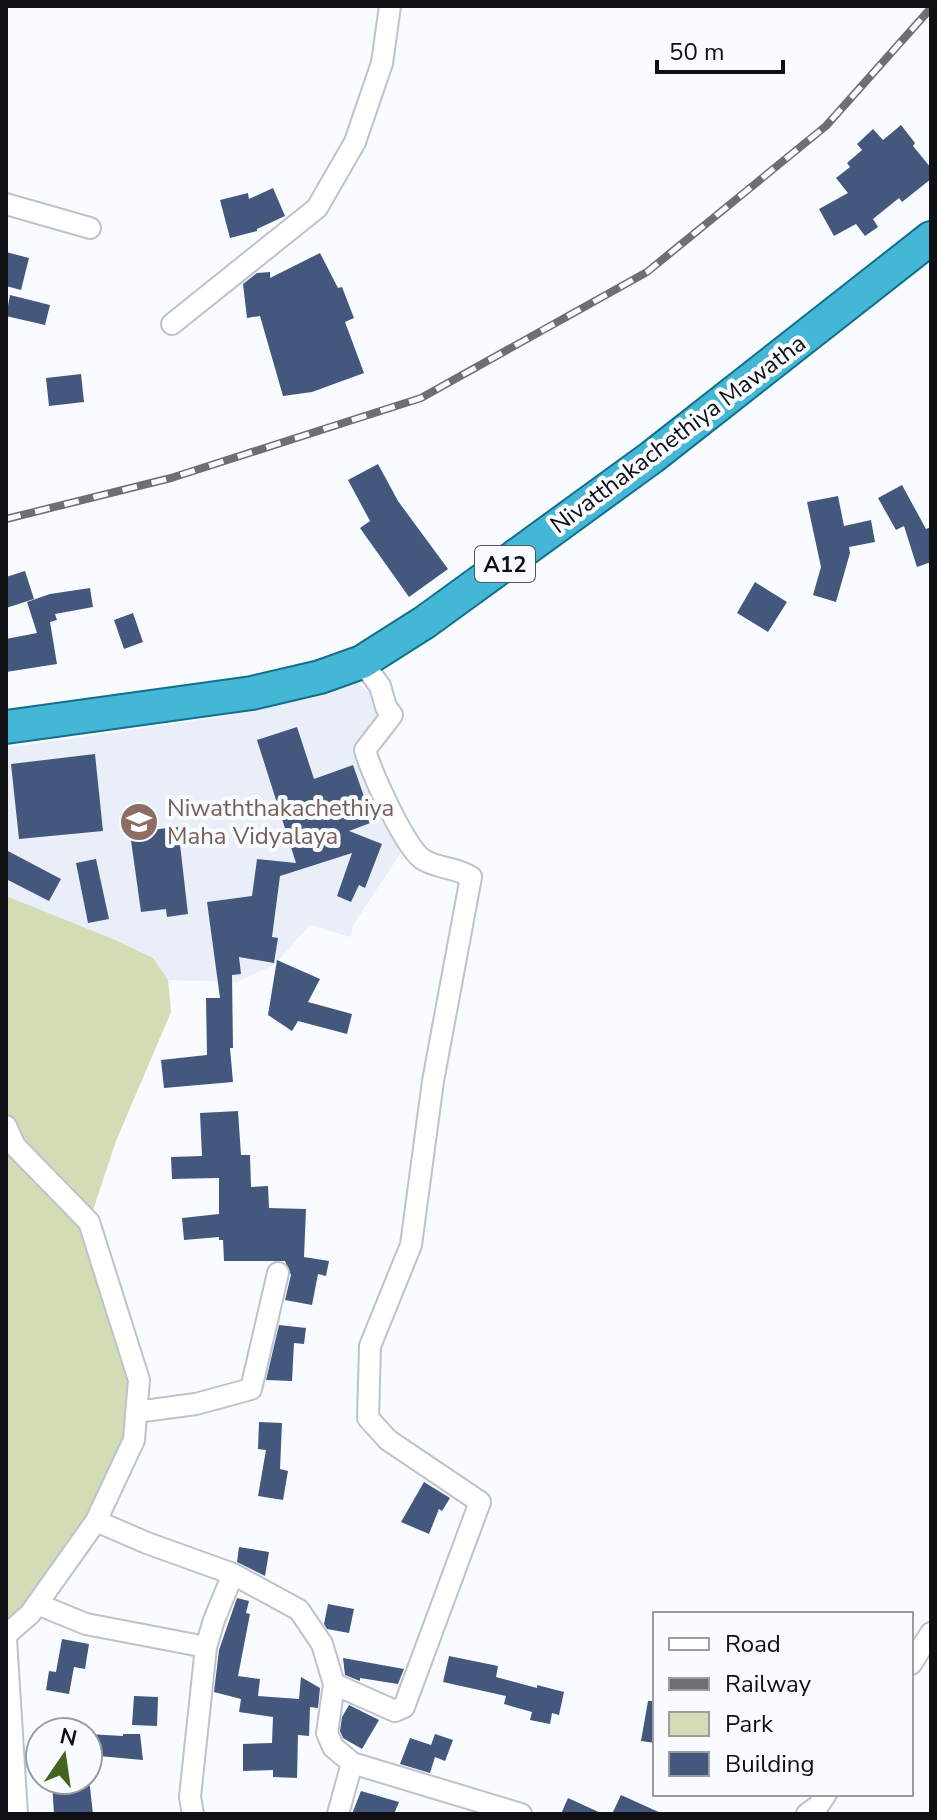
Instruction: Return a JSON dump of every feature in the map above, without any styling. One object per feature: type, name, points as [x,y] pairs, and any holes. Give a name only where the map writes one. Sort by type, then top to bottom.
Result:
[{"type":"highway","name":"Nivatthakachethiya Mawatha","points":[[6,727],[252,693],[320,677],[362,662],[425,622],[640,466],[931,238]]},
{"type":"street","points":[[172,324],[317,208],[355,142],[382,63],[390,6]]},
{"type":"street","points":[[6,204],[90,228]]},
{"type":"street","points":[[334,1684],[395,1711],[404,1707],[480,1502],[388,1440],[368,1418],[370,1346],[411,1245],[433,1081],[471,877],[460,870],[420,859],[408,842],[365,750],[392,715],[386,707],[380,686],[362,662]]},
{"type":"street","points":[[6,1126],[15,1146],[89,1222],[139,1380],[134,1440],[96,1521],[30,1614],[6,1637],[17,1814]]},
{"type":"street","points":[[136,1412],[196,1404],[251,1389],[278,1273]]},
{"type":"street","points":[[96,1521],[233,1574],[299,1610],[322,1644],[334,1684],[327,1733],[333,1747],[352,1763],[521,1814]]},
{"type":"street","points":[[193,1814],[190,1797],[206,1647],[233,1574]]},
{"type":"street","points":[[37,1604],[86,1624],[206,1647]]},
{"type":"street","points":[[913,1661],[931,1633]]},
{"type":"street","points":[[338,1814],[352,1763]]},
{"type":"street","points":[[807,1814],[825,1796]]},
{"type":"shaded area","name":"Niwaththakachethiya Maha Vidyalaya","points":[[355,680],[386,707],[365,750],[408,842],[353,925],[351,937],[310,925],[274,965],[237,982],[168,980],[153,958],[6,896],[6,748],[233,715],[283,698]]},
{"type":"green space","points":[[6,896],[153,958],[168,980],[171,1012],[116,1141],[89,1222],[139,1380],[134,1440],[96,1521],[6,1635]]},
{"type":"building","points":[[901,125],[931,168],[931,179],[902,202],[899,198],[873,219],[878,227],[865,236],[856,224],[834,236],[819,209],[848,193],[836,178],[850,167],[847,163],[862,150],[857,144],[873,129],[883,140]]},
{"type":"building","points":[[273,188],[285,216],[257,231],[230,238],[220,200],[248,193],[249,199]]},
{"type":"building","points":[[6,252],[29,258],[21,290],[6,286]]},
{"type":"building","points":[[320,253],[338,288],[342,287],[354,318],[345,322],[364,373],[312,392],[283,396],[260,316],[247,318],[243,284],[257,273],[270,272],[270,278]]},
{"type":"building","points":[[10,295],[50,305],[45,325],[6,316]]},
{"type":"building","points":[[81,374],[84,402],[49,406],[46,378]]},
{"type":"building","points":[[378,464],[398,501],[448,569],[409,597],[360,528],[370,521],[348,480]]},
{"type":"building","points":[[902,485],[926,529],[931,527],[931,562],[917,567],[904,526],[896,530],[878,498]]},
{"type":"building","points":[[838,496],[844,526],[871,520],[875,542],[849,547],[836,602],[813,595],[821,567],[807,502]]},
{"type":"building","points":[[25,571],[34,599],[6,608],[6,577]]},
{"type":"building","points":[[755,582],[787,602],[768,632],[737,613]]},
{"type":"building","points":[[90,588],[93,607],[55,614],[57,620],[50,622],[57,664],[6,672],[6,639],[37,633],[27,602],[50,594]]},
{"type":"building","points":[[133,613],[143,642],[124,649],[114,620]]},
{"type":"building","points":[[297,727],[314,779],[353,765],[373,822],[349,831],[382,844],[365,888],[359,885],[351,902],[337,896],[352,853],[280,876],[272,937],[278,938],[274,963],[239,957],[241,974],[232,975],[233,1048],[230,1048],[233,1082],[164,1088],[161,1060],[207,1055],[206,998],[220,998],[207,902],[252,896],[257,859],[296,863],[257,740]]},
{"type":"building","points":[[95,754],[103,831],[19,839],[11,764]]},
{"type":"building","points":[[149,824],[150,830],[178,827],[188,914],[167,917],[166,909],[141,912],[129,826]]},
{"type":"building","points":[[6,850],[61,879],[49,901],[6,879]]},
{"type":"building","points":[[96,859],[109,919],[88,923],[76,863]]},
{"type":"building","points":[[277,960],[320,979],[308,1002],[352,1014],[347,1034],[298,1021],[292,1031],[268,1015]]},
{"type":"building","points":[[238,1111],[241,1155],[250,1155],[251,1187],[268,1186],[269,1208],[306,1209],[304,1257],[329,1261],[326,1276],[318,1274],[312,1305],[285,1300],[291,1275],[285,1261],[224,1261],[223,1240],[219,1237],[184,1240],[182,1218],[219,1214],[219,1178],[172,1179],[171,1157],[202,1156],[200,1113]]},
{"type":"building","points":[[279,1325],[306,1328],[304,1344],[294,1343],[292,1381],[266,1380]]},
{"type":"building","points":[[259,1422],[282,1423],[280,1469],[288,1471],[283,1500],[258,1496],[266,1450],[258,1449]]},
{"type":"building","points":[[424,1482],[450,1498],[442,1511],[439,1509],[429,1534],[401,1522]]},
{"type":"building","points":[[239,1547],[269,1552],[265,1576],[237,1562]]},
{"type":"building","points":[[237,1598],[249,1601],[246,1613],[250,1614],[238,1676],[260,1679],[258,1696],[299,1699],[301,1677],[320,1688],[318,1708],[310,1707],[309,1736],[298,1735],[297,1778],[273,1777],[273,1770],[243,1771],[243,1744],[272,1743],[273,1717],[239,1712],[241,1699],[214,1692],[219,1650]]},
{"type":"building","points":[[328,1604],[354,1609],[349,1633],[327,1629],[324,1624]]},
{"type":"building","points":[[62,1639],[89,1644],[85,1669],[74,1667],[69,1694],[46,1690],[49,1671],[56,1672]]},
{"type":"building","points":[[449,1656],[498,1666],[496,1677],[564,1692],[559,1715],[552,1713],[550,1724],[530,1720],[532,1712],[504,1704],[506,1696],[443,1682]]},
{"type":"building","points":[[343,1658],[404,1669],[398,1684],[360,1678],[360,1681],[345,1675]]},
{"type":"building","points":[[134,1696],[158,1697],[157,1726],[132,1725]]},
{"type":"building","points":[[648,1701],[653,1701],[653,1743],[641,1741]]},
{"type":"building","points":[[349,1705],[379,1720],[362,1749],[343,1738],[340,1731],[342,1717]]},
{"type":"building","points":[[140,1734],[143,1760],[104,1756],[104,1735]]},
{"type":"building","points":[[435,1734],[453,1740],[445,1761],[435,1757],[430,1773],[400,1764],[410,1738],[431,1745]]},
{"type":"building","points":[[361,1791],[399,1802],[394,1814],[352,1814]]},
{"type":"building","points":[[621,1795],[663,1814],[612,1814]]},
{"type":"building","points":[[53,1796],[91,1796],[93,1814],[54,1814]]},
{"type":"building","points":[[568,1798],[603,1814],[561,1814]]},
{"type":"railway","points":[[6,519],[171,478],[421,398],[647,272],[826,126],[931,8]]},
{"type":"place","name":"Niwaththakachethiya Maha Vidyalaya","points":[[139,822]]}]
